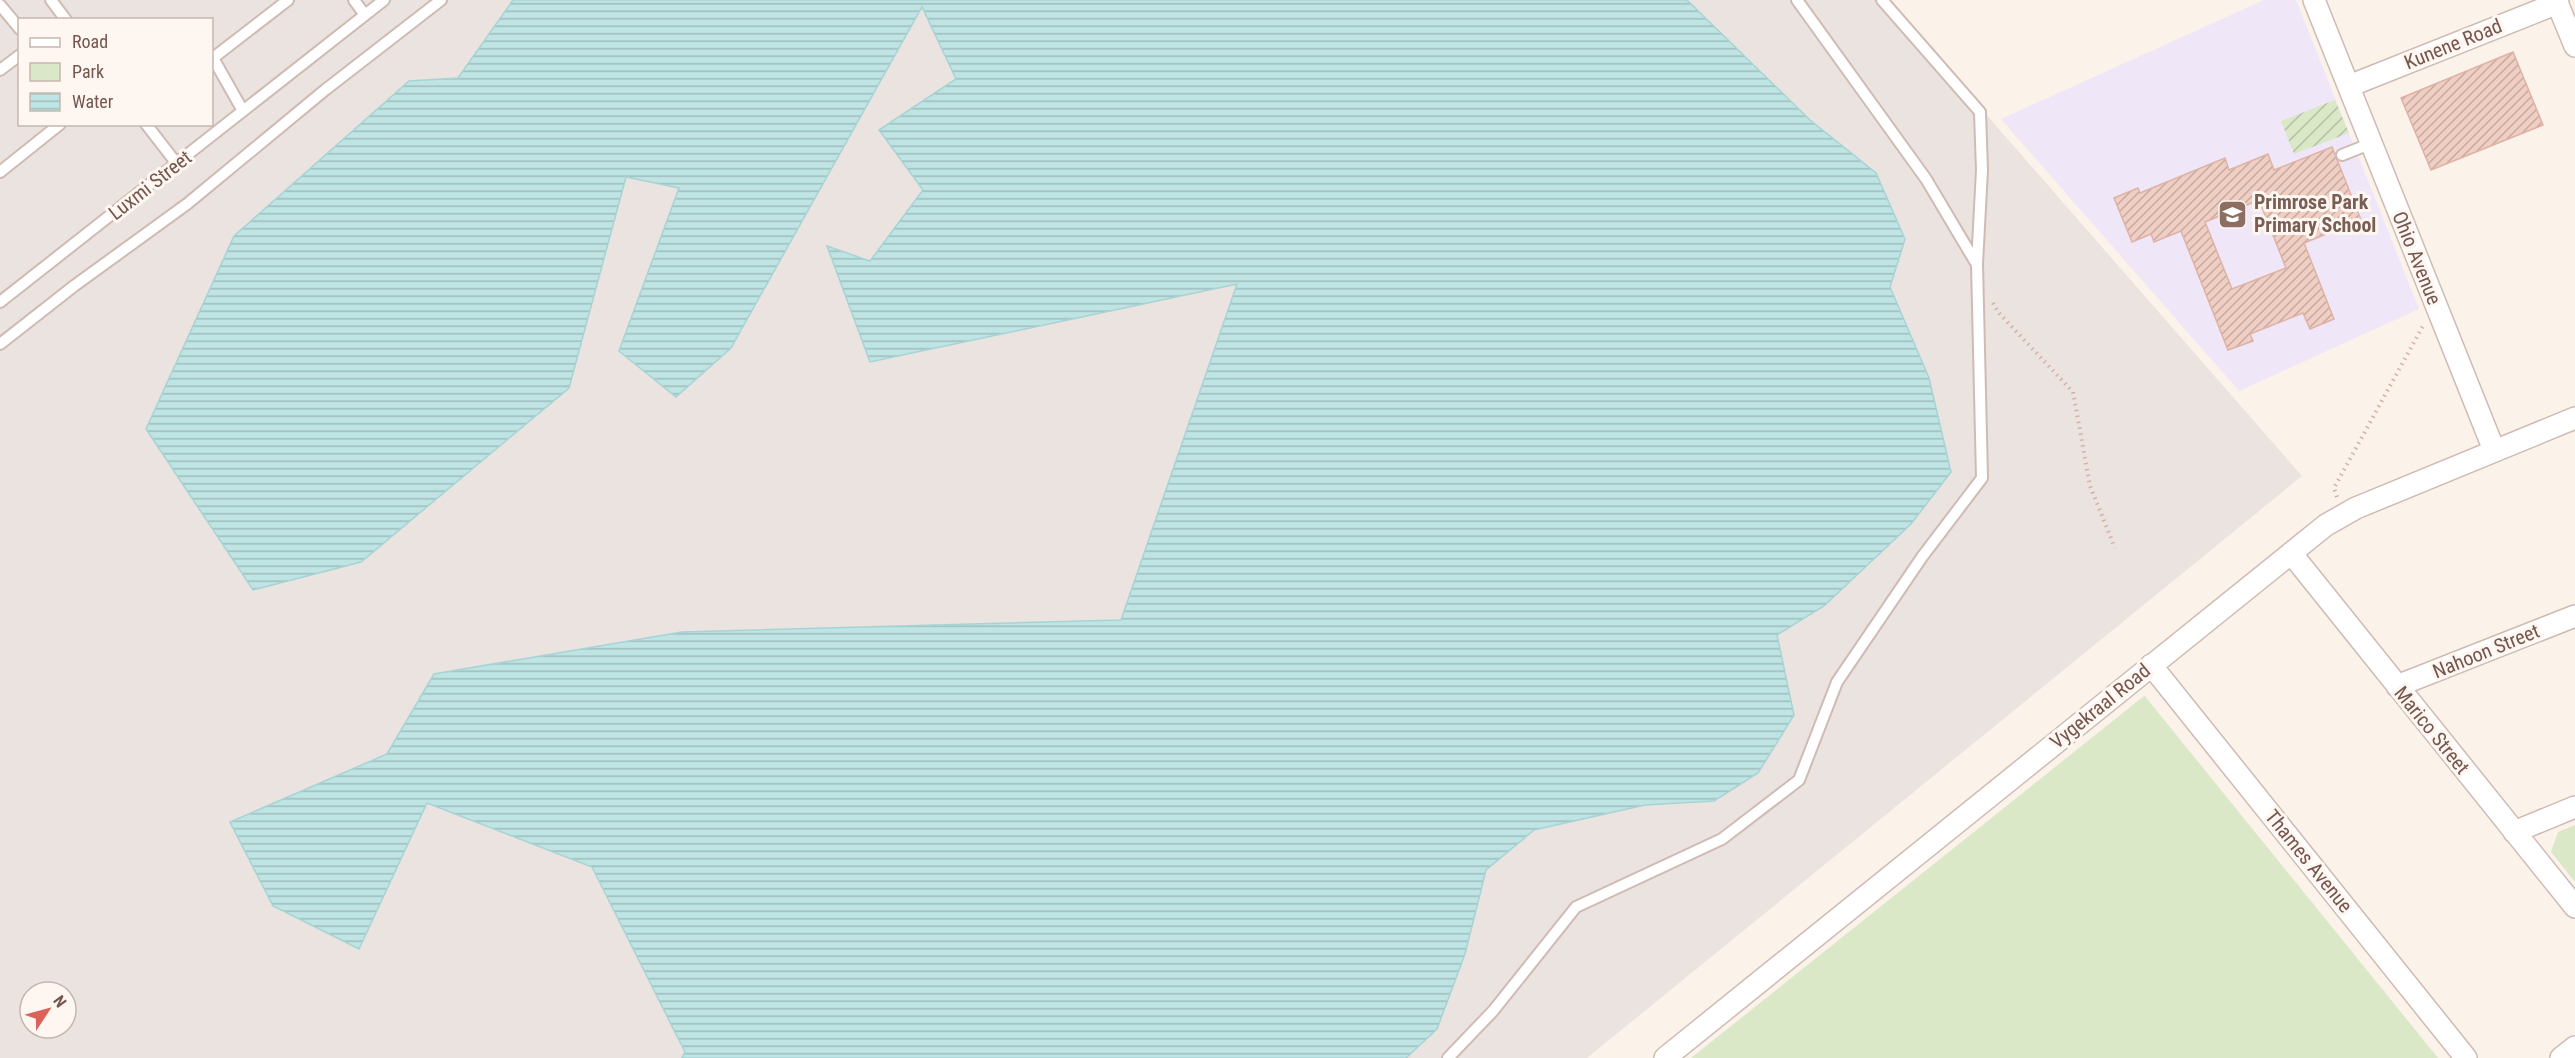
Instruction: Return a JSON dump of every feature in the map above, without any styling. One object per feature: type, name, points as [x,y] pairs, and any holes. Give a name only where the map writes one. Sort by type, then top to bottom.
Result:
[{"type":"street","name":"Ohio Avenue","points":[[2314,0],[2494,450]]},
{"type":"street","name":"Kunene Road","points":[[2349,86],[2557,2]]},
{"type":"street","points":[[2557,2],[2575,46]]},
{"type":"street","name":"Vygekraal Road","points":[[1665,1058],[2290,553],[2342,515],[2575,418]]},
{"type":"street","name":"Marico Street","points":[[2290,553],[2575,907]]},
{"type":"street","name":"Nahoon Street","points":[[2397,686],[2575,616]]},
{"type":"street","name":"Thames Avenue","points":[[2151,665],[2466,1058]]},
{"type":"street","points":[[2514,832],[2575,807]]},
{"type":"street","points":[[2561,1058],[2575,1047]]},
{"type":"lane","points":[[51,0],[64,18]]},
{"type":"lane","points":[[243,111],[213,58],[288,0]]},
{"type":"lane","points":[[354,0],[365,15]]},
{"type":"lane","name":"Luxmi Street","points":[[0,302],[384,0]]},
{"type":"lane","points":[[0,344],[74,286],[186,204],[325,90],[441,0]]},
{"type":"lane","points":[[1797,0],[1926,179],[1977,264]]},
{"type":"lane","points":[[1448,1058],[1492,1011],[1576,907],[1722,839],[1799,780],[1838,682],[1922,557],[1982,478],[1977,264],[1982,170],[1980,112],[1882,0]]},
{"type":"lane","points":[[0,5],[18,27]]},
{"type":"lane","points":[[0,70],[18,56]]},
{"type":"lane","points":[[0,172],[58,126]]},
{"type":"lane","points":[[148,126],[177,164]]},
{"type":"lane","points":[[2342,155],[2372,143]]},
{"type":"path","points":[[1989,293],[1998,312],[2073,392],[2090,486],[2115,548]]},
{"type":"path","points":[[2342,515],[2334,488],[2424,323]]},
{"type":"shaded area","points":[[0,0],[1886,0],[2302,476],[1587,1058],[0,1058]]},
{"type":"shaded area","name":"Primrose Park Primary School","points":[[2264,0],[2296,0],[2419,309],[2239,391],[2001,119]]},
{"type":"green space","points":[[2335,100],[2349,133],[2294,154],[2281,121]]},
{"type":"green space","points":[[2144,696],[2438,1058],[1691,1058]]},
{"type":"green space","points":[[2575,825],[2575,882],[2551,852],[2558,832]]},
{"type":"water","points":[[513,0],[1687,0],[1810,120],[1876,173],[1905,239],[1890,287],[1929,378],[1951,472],[1911,524],[1824,606],[1777,635],[1794,715],[1758,773],[1714,801],[1645,805],[1534,830],[1486,870],[1465,954],[1437,1029],[1406,1058],[682,1058],[685,1052],[592,867],[427,803],[359,949],[273,906],[230,822],[387,754],[434,674],[682,632],[1121,620],[1237,284],[870,362],[827,246],[870,261],[923,190],[879,130],[956,79],[922,7],[731,348],[676,397],[619,351],[679,188],[626,177],[569,388],[361,562],[253,590],[146,429],[234,236],[409,81],[458,78]]},
{"type":"building","points":[[2513,52],[2543,125],[2431,170],[2401,98]]},
{"type":"building","points":[[2332,147],[2361,220],[2304,243],[2334,319],[2310,329],[2303,313],[2250,334],[2253,341],[2228,350],[2181,231],[2154,242],[2151,234],[2132,242],[2114,198],[2138,188],[2140,193],[2225,158],[2229,170],[2268,154],[2274,170]],"holes":[[[2259,200],[2286,268],[2232,289],[2205,222]]]},
{"type":"place","name":"Primrose Park Primary School","points":[[2233,214]]}]
